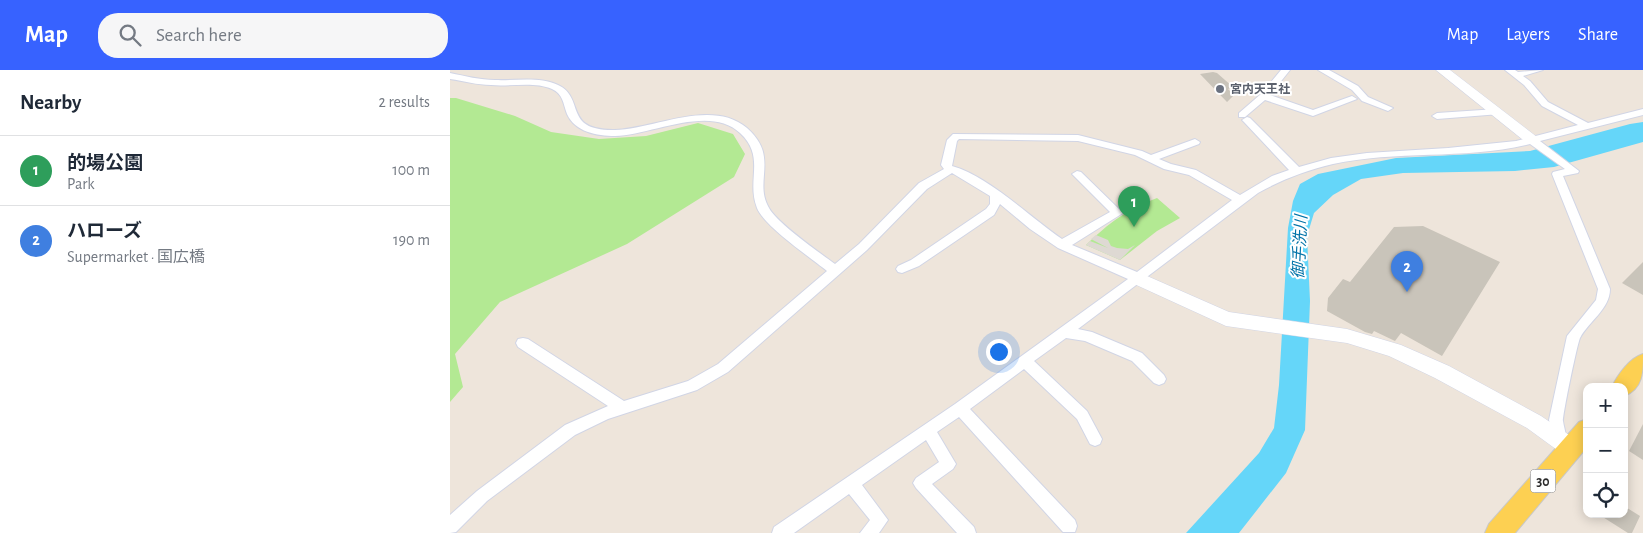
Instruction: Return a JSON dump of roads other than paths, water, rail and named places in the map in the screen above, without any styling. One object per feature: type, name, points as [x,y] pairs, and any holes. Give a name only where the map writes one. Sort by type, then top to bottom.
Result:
[{"type":"main road","name":"30","points":[[1498,533],[1565,443],[1583,432]]},
{"type":"street","points":[[1286,70],[1245,117],[1296,171]]},
{"type":"street","points":[[1322,70],[1355,88],[1365,99],[1388,108]]},
{"type":"street","points":[[1442,70],[1574,171],[1557,174],[1604,289],[1604,296],[1574,336],[1556,420],[1565,443]]},
{"type":"street","points":[[1513,72],[1539,70]]},
{"type":"street","points":[[1513,72],[1528,83],[1545,104],[1587,126]]},
{"type":"street","points":[[450,76],[479,82],[501,84],[522,82],[556,87],[565,96],[572,117],[579,126],[596,132],[640,131],[691,119],[727,120],[742,129],[758,151],[762,164],[760,196],[764,212],[835,271]]},
{"type":"street","points":[[1264,96],[1312,112],[1352,99]]},
{"type":"street","points":[[1437,116],[1497,112]]},
{"type":"street","points":[[780,533],[960,408],[1138,278],[1240,200],[1276,178],[1331,161],[1367,156],[1536,143],[1587,126],[1643,112]]},
{"type":"street","points":[[1240,200],[1194,173],[1168,167],[1152,158],[1130,151],[1076,138],[961,135],[952,140],[946,165],[949,169],[996,194],[1034,226],[1062,244],[1151,282],[1217,316],[1272,326],[1315,331],[1370,342],[1418,360],[1534,422],[1565,443]]},
{"type":"street","points":[[1152,158],[1194,142]]},
{"type":"street","points":[[450,526],[482,496],[565,433],[622,408],[692,386],[723,368],[863,247],[923,186],[949,169]]},
{"type":"street","points":[[1062,244],[1117,213],[1077,174]]},
{"type":"street","points":[[902,268],[915,263],[990,212],[996,204],[996,194]]},
{"type":"street","points":[[1064,332],[1087,336],[1137,358],[1159,380]]},
{"type":"street","points":[[523,343],[622,408]]},
{"type":"street","points":[[1025,360],[1082,415],[1095,439]]},
{"type":"street","points":[[960,408],[1069,526]]},
{"type":"street","points":[[928,430],[948,464],[921,483],[968,533]]},
{"type":"street","points":[[851,484],[880,520],[868,533]]},
{"type":"water","name":"御手洗川","points":[[1643,122],[1643,142],[1554,167],[1515,171],[1403,173],[1361,179],[1333,195],[1314,213],[1307,236],[1310,301],[1305,430],[1286,473],[1239,533],[1186,533],[1259,453],[1274,428],[1279,385],[1288,228],[1293,201],[1300,184],[1318,174],[1396,158],[1530,151]]},
{"type":"place","name":"宮内天王社","points":[[1220,89]]},
{"type":"place","name":"的場公園","points":[[1134,227]]},
{"type":"place","name":"ハローズ","points":[[1407,292]]}]
